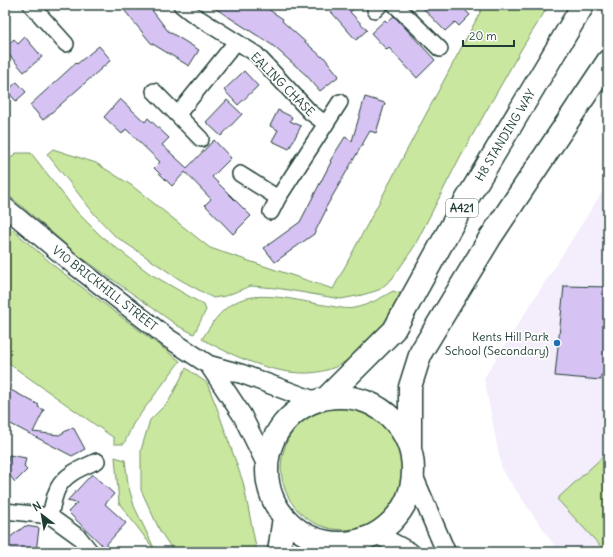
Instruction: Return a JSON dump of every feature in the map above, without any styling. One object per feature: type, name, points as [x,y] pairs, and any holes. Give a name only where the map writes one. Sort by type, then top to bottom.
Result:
[{"type":"highway","name":"H8 STANDING WAY","points":[[321,400],[394,330],[462,207],[582,5]]},
{"type":"highway","name":"A421","points":[[410,448],[401,429],[387,413],[368,402],[348,397],[321,400],[296,411],[281,426],[271,445],[267,466],[268,484],[274,502],[284,517],[306,535],[331,547],[376,534],[390,523],[402,509],[410,493],[413,475],[410,448],[410,387],[421,352],[490,238],[608,61]]},
{"type":"highway","points":[[279,552],[284,517]]},
{"type":"street","points":[[31,5],[66,44]]},
{"type":"street","name":"EALING CHASE","points":[[180,5],[256,54],[310,112],[326,124]]},
{"type":"street","points":[[395,5],[440,49]]},
{"type":"street","points":[[178,114],[236,42]]},
{"type":"street","points":[[154,91],[201,138]]},
{"type":"street","name":"EALING CHASE","points":[[271,212],[278,198],[340,102]]},
{"type":"street","points":[[240,174],[278,198]]},
{"type":"street","name":"V10 BRICKHILL STREET","points":[[5,207],[74,265],[168,338],[209,364],[321,400]]},
{"type":"street","name":"V10 BRICKHILL STREET","points":[[209,364],[242,415],[267,466]]},
{"type":"street","points":[[50,516],[58,488],[64,480],[71,473],[97,461]]},
{"type":"street","points":[[413,475],[446,552]]},
{"type":"street","points":[[5,511],[50,516],[79,537],[91,552]]},
{"type":"street","points":[[376,534],[410,552]]},
{"type":"shaded area","name":"Kents Hill Park School (Secondary)","points":[[608,183],[608,552],[559,552],[502,470],[484,378]]},
{"type":"green space","points":[[484,5],[549,5],[522,48],[460,157],[414,247],[392,279],[379,290],[341,299],[276,288],[251,286],[225,296],[213,298],[179,279],[115,236],[96,216],[47,154],[53,149],[96,163],[131,185],[210,248],[333,289]]},
{"type":"green space","points":[[16,153],[31,153],[77,212],[101,236],[149,273],[204,305],[206,310],[194,334],[178,326],[78,255],[5,192],[5,161],[9,160]]},
{"type":"green space","points":[[5,223],[58,269],[180,361],[133,424],[124,444],[114,444],[114,438],[5,361]]},
{"type":"green space","points":[[393,291],[405,295],[381,332],[355,355],[342,364],[315,373],[281,371],[247,361],[202,339],[224,310],[243,299],[266,296],[278,297],[339,308],[351,308],[370,303]]},
{"type":"green space","points":[[186,368],[207,383],[217,408],[243,482],[257,552],[174,552],[160,531],[141,490],[141,450],[150,420],[169,401]]},
{"type":"green space","points":[[343,406],[355,407],[367,411],[387,424],[400,444],[404,456],[404,480],[400,492],[387,512],[367,525],[355,529],[343,530],[331,529],[319,525],[299,512],[286,492],[282,480],[281,468],[282,456],[286,444],[299,424],[319,411],[331,407]]},
{"type":"green space","points":[[608,452],[608,552],[606,552],[557,499]]},
{"type":"green space","points":[[115,457],[125,460],[128,484],[134,506],[156,552],[119,503]]},
{"type":"building","points":[[120,5],[148,5],[168,31],[199,50],[189,66],[151,43]]},
{"type":"building","points":[[210,5],[262,5],[283,19],[282,21],[322,57],[323,56],[339,76],[320,91],[306,75],[272,45]]},
{"type":"building","points":[[325,5],[358,5],[350,12],[367,30],[356,40]]},
{"type":"building","points":[[420,5],[460,5],[470,15],[459,26],[455,22],[445,31]]},
{"type":"building","points":[[394,16],[435,60],[417,78],[389,48],[387,50],[371,33],[385,20],[387,22]]},
{"type":"building","points":[[25,37],[42,57],[24,72],[5,50],[5,47],[14,39],[18,44]]},
{"type":"building","points":[[99,46],[111,60],[43,120],[30,105],[76,63],[77,64]]},
{"type":"building","points":[[244,71],[258,86],[238,105],[224,90]]},
{"type":"building","points":[[17,82],[26,92],[16,101],[7,91]]},
{"type":"building","points":[[365,97],[385,103],[376,133],[370,131],[325,209],[326,210],[314,234],[275,262],[264,248],[300,222],[331,162],[330,161],[345,137],[352,141]]},
{"type":"building","points":[[120,99],[145,122],[148,118],[169,138],[162,145],[187,168],[214,140],[231,158],[212,177],[251,216],[233,234],[205,205],[211,199],[185,172],[172,186],[154,168],[160,162],[126,129],[122,134],[104,117]]},
{"type":"building","points":[[227,100],[242,114],[221,136],[206,122]]},
{"type":"building","points":[[278,110],[292,117],[290,121],[301,126],[289,149],[272,141],[278,130],[270,126]]},
{"type":"building","points":[[564,286],[608,287],[608,375],[601,375],[601,380],[555,376]]},
{"type":"building","points":[[9,389],[39,405],[38,407],[44,410],[33,432],[59,435],[73,427],[85,449],[72,456],[5,421],[5,397]]},
{"type":"building","points":[[9,455],[26,458],[24,467],[27,470],[15,482],[6,471]]},
{"type":"building","points":[[92,474],[114,494],[105,504],[126,523],[104,547],[68,512],[77,503],[67,501]]},
{"type":"building","points":[[25,526],[39,528],[36,552],[5,552],[5,541]]},
{"type":"place","name":"Kents Hill Park School (Secondary)","points":[[557,343]]}]
